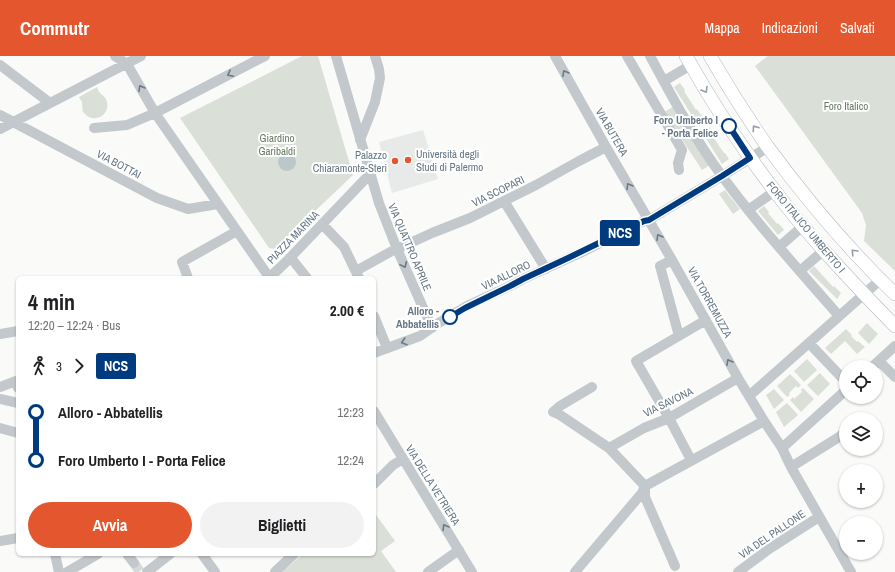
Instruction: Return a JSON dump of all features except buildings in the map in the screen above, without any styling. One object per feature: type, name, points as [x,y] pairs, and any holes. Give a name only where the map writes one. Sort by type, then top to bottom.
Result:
[{"type":"main road","name":"FORO ITALICO UMBERTO I","points":[[710,56],[734,96],[796,184],[819,213],[880,280],[895,294]]},
{"type":"main road","name":"FORO ITALICO UMBERTO I","points":[[688,61],[714,104],[750,158],[775,191],[824,250],[895,326]]},
{"type":"street","points":[[115,56],[126,64]]},
{"type":"street","points":[[0,129],[141,56]]},
{"type":"street","points":[[94,128],[128,125],[155,113],[265,56]]},
{"type":"street","points":[[336,56],[370,174]]},
{"type":"street","points":[[360,140],[375,102],[380,78],[375,56]]},
{"type":"street","name":"VIA BUTERA","points":[[555,56],[649,220]]},
{"type":"street","points":[[627,56],[682,150],[678,163],[679,170]]},
{"type":"street","points":[[650,56],[689,126],[722,176],[748,210],[839,316]]},
{"type":"street","points":[[664,81],[688,61]]},
{"type":"street","name":"PIAZZA MARINA","points":[[126,64],[155,113],[268,276]]},
{"type":"street","points":[[0,65],[50,103]]},
{"type":"street","name":"VIA BOTTAI","points":[[0,115],[157,198],[188,209],[218,204]]},
{"type":"street","points":[[750,158],[768,146]]},
{"type":"street","name":"VIA SCOPARI","points":[[357,275],[395,250],[470,218],[536,185],[606,147]]},
{"type":"street","name":"VIA ALLORO","points":[[376,352],[420,336],[465,308],[644,221],[649,220],[750,158]]},
{"type":"street","name":"PIAZZA MARINA","points":[[271,276],[289,260],[370,174]]},
{"type":"street","name":"VIA QUATTRO APRILE","points":[[370,174],[395,250],[432,328]]},
{"type":"street","points":[[748,210],[775,191]]},
{"type":"street","points":[[504,201],[546,269]]},
{"type":"street","name":"VIA TORREMUZZA","points":[[649,220],[738,378],[782,448],[791,467],[851,572]]},
{"type":"street","points":[[322,224],[344,247],[357,275]]},
{"type":"street","points":[[779,247],[804,226]]},
{"type":"street","points":[[187,276],[182,262],[237,231]]},
{"type":"street","points":[[800,271],[824,250]]},
{"type":"street","points":[[289,260],[305,276]]},
{"type":"street","points":[[672,260],[660,266],[679,336]]},
{"type":"street","points":[[749,396],[880,280]]},
{"type":"street","points":[[691,460],[636,361],[706,320]]},
{"type":"street","points":[[376,321],[387,348]]},
{"type":"street","points":[[0,334],[16,331]]},
{"type":"street","points":[[809,344],[839,375]]},
{"type":"street","points":[[879,360],[895,346]]},
{"type":"street","points":[[883,369],[895,377]]},
{"type":"street","name":"VIA SAVONA","points":[[609,448],[644,428],[669,418],[738,378]]},
{"type":"street","points":[[0,387],[16,381]]},
{"type":"street","points":[[592,387],[560,406],[553,412],[560,415],[609,448],[645,486],[646,497],[675,566]]},
{"type":"street","points":[[782,448],[839,396]]},
{"type":"street","points":[[0,399],[16,402]]},
{"type":"street","name":"VIA DELLA VETRIERA","points":[[376,414],[472,572]]},
{"type":"street","points":[[575,572],[642,493],[645,486],[764,421]]},
{"type":"street","points":[[0,428],[16,432]]},
{"type":"street","points":[[791,467],[839,437]]},
{"type":"street","points":[[376,482],[393,465],[403,459]]},
{"type":"street","name":"VIA DEL PALLONE","points":[[738,572],[769,549],[819,517]]},
{"type":"street","points":[[0,541],[16,538]]},
{"type":"street","points":[[428,572],[459,550]]},
{"type":"street","points":[[55,556],[59,572]]},
{"type":"street","points":[[67,572],[95,556]]},
{"type":"street","points":[[128,556],[134,564]]},
{"type":"street","points":[[147,572],[167,556]]},
{"type":"street","points":[[203,556],[214,572]]},
{"type":"street","points":[[275,572],[292,556]]},
{"type":"shaded area","name":"Università degli Studi di Palermo","points":[[423,130],[438,179],[392,193],[379,142]]},
{"type":"shaded area","points":[[287,153],[293,156],[296,162],[293,168],[287,171],[281,168],[278,162],[281,156]]},
{"type":"green space","name":"Giardino Garibaldi","points":[[302,56],[318,56],[353,175],[275,249],[269,248],[180,118]]},
{"type":"green space","name":"Foro Italico","points":[[768,56],[895,56],[895,271],[864,241],[866,225],[862,213],[755,66]]},
{"type":"green space","points":[[680,83],[696,110],[697,109],[703,118],[696,122],[674,87]]},
{"type":"green space","points":[[97,87],[99,92],[106,99],[107,107],[104,114],[100,117],[93,118],[84,113],[82,102],[79,97]]},
{"type":"green space","points":[[673,107],[678,118],[710,165],[702,170],[664,112]]},
{"type":"green space","points":[[709,127],[712,133],[711,134],[729,159],[722,164],[702,132]]},
{"type":"green space","points":[[725,190],[740,209],[733,214],[719,194]]},
{"type":"green space","points":[[764,206],[777,224],[778,223],[784,230],[778,235],[758,211]]},
{"type":"green space","points":[[814,266],[833,287],[834,286],[841,293],[837,299],[809,271]]},
{"type":"green space","points":[[867,323],[878,334],[869,344],[858,333]]},
{"type":"green space","points":[[846,329],[857,342],[858,341],[865,347],[857,354],[845,341],[831,354],[825,348]]},
{"type":"green space","points":[[807,359],[817,370],[804,382],[794,371]]},
{"type":"green space","points":[[820,373],[830,384],[818,396],[807,385]]},
{"type":"green space","points":[[790,374],[801,385],[798,388],[796,386],[787,397],[777,386]]},
{"type":"green space","points":[[803,388],[814,399],[801,412],[790,400],[793,397],[794,399],[802,392],[801,390]]},
{"type":"green space","points":[[774,389],[784,400],[774,409],[766,395]]},
{"type":"green space","points":[[787,403],[798,415],[784,427],[776,412]]},
{"type":"green space","points":[[376,515],[395,541],[381,551],[396,572],[282,572],[301,556],[376,556]]},
{"type":"tunnel","points":[[134,563],[140,572]]},
{"type":"bus line","name":"NCS","points":[[450,317],[523,279],[644,221],[649,220],[750,158],[729,126]]},
{"type":"place","name":"Foro Umberto I - Porta Felice","points":[[729,126]]},
{"type":"place","name":"Università degli Studi di Palermo","points":[[408,160]]},
{"type":"place","name":"Palazzo Chiaramonte-Steri","points":[[395,161]]},
{"type":"place","name":"Alloro - Abbatellis","points":[[450,317]]}]
